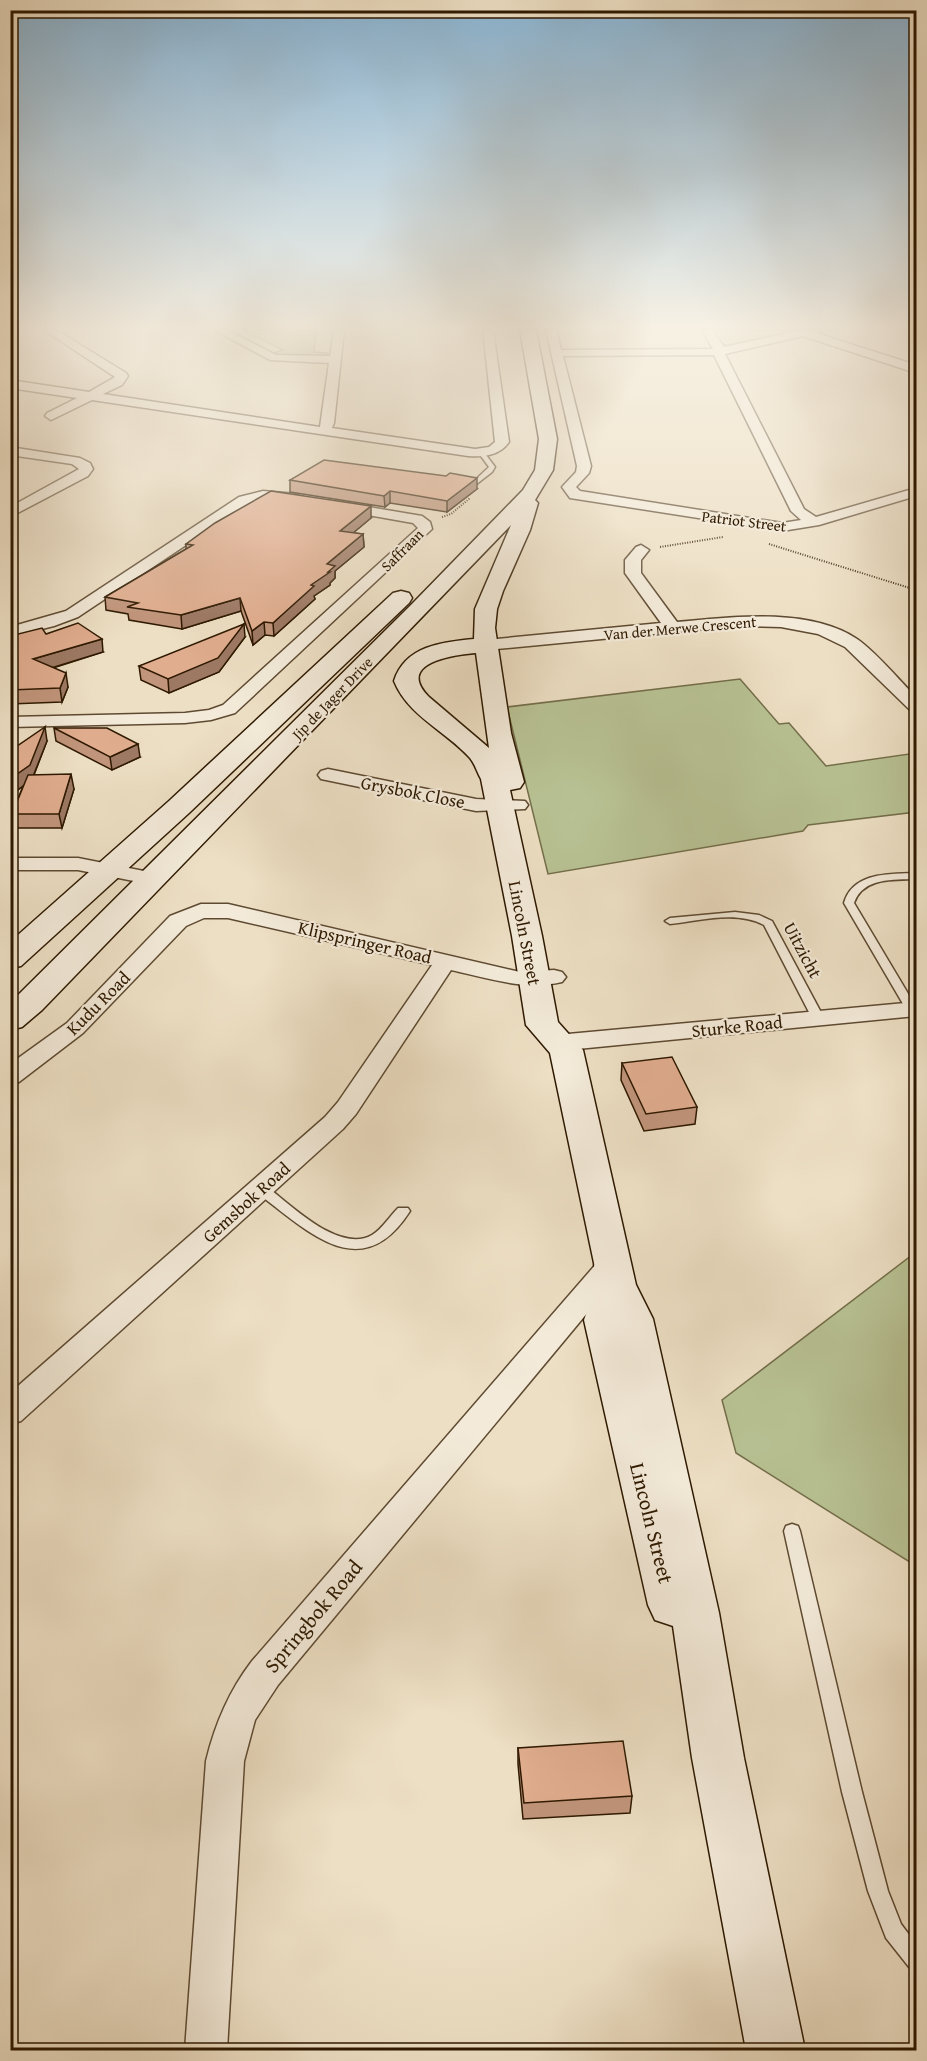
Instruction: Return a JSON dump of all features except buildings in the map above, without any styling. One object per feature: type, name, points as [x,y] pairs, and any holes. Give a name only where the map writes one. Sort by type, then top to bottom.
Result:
[{"type":"main road","name":"Jip de Jager Drive","points":[[10,959],[469,535],[512,488],[524,469],[527,440],[525,426]]},
{"type":"main road","name":"Jip de Jager Drive","points":[[10,1020],[31,1003],[154,879],[531,493],[544,470],[548,439],[546,426]]},
{"type":"main road","points":[[508,806],[484,628],[486,609],[520,530],[531,493]]},
{"type":"main road","points":[[488,657],[428,655],[415,662],[408,671],[406,681],[407,687],[420,702],[483,755],[508,806]]},
{"type":"main road","name":"Lincoln Street","points":[[508,806],[527,936],[544,978],[542,1025],[564,1045],[614,1274],[604,1320],[678,1629],[690,1675],[718,1758],[776,2050]]},
{"type":"street","points":[[298,426],[461,452],[482,452],[495,449],[502,442],[500,426]]},
{"type":"street","points":[[324,430],[326,426]]},
{"type":"street","name":"Patriot Street","points":[[574,426],[584,466],[582,473],[570,484],[570,492],[582,497],[782,527],[814,522],[916,492]]},
{"type":"street","points":[[755,426],[798,511],[814,522]]},
{"type":"street","points":[[10,451],[75,461],[85,466],[86,469],[10,513]]},
{"type":"street","name":"Saffraan","points":[[10,632],[48,623],[72,614],[244,500],[270,495],[417,519],[425,525],[422,533],[229,709],[211,715],[184,718],[10,722]]},
{"type":"street","points":[[641,550],[633,560],[633,573],[672,627]]},
{"type":"street","name":"Van der Merwe Crescent","points":[[488,657],[672,627],[730,621],[766,621],[823,630],[843,638],[857,647],[916,706]]},
{"type":"street","name":"Grysbok Close","points":[[328,775],[476,805],[508,806]]},
{"type":"street","points":[[10,848],[49,847]]},
{"type":"street","points":[[10,864],[78,864],[154,879]]},
{"type":"street","name":"Klipspringer Road","points":[[178,921],[195,912],[219,910],[520,979],[544,978]]},
{"type":"street","name":"Kudu Road","points":[[10,1076],[75,1028],[178,921]]},
{"type":"street","name":"Gemsbok Road","points":[[10,1412],[334,1123],[347,1108],[446,961]]},
{"type":"street","name":"Sturke Road","points":[[564,1045],[914,1009]]},
{"type":"street","name":"Springbok Road","points":[[206,2050],[225,1761],[230,1735],[239,1711],[250,1691],[265,1673],[614,1274]]},
{"type":"lane","points":[[476,482],[492,467],[482,452]]},
{"type":"lane","points":[[914,1009],[849,903],[853,891],[865,883],[916,876]]},
{"type":"lane","name":"Uitzicht","points":[[670,921],[741,915],[762,918],[768,923],[818,1018]]},
{"type":"lane","points":[[261,1189],[324,1236],[342,1244],[357,1245],[378,1238],[403,1210]]},
{"type":"lane","points":[[792,1531],[852,1792],[878,1891],[892,1931],[916,1960]]},
{"type":"path","points":[[417,519],[451,514],[482,487],[476,482]]},
{"type":"path","points":[[782,527],[769,544],[916,590]]},
{"type":"path","points":[[641,550],[723,537]]},
{"type":"green space","points":[[740,679],[779,724],[789,723],[826,766],[916,753],[916,812],[808,825],[803,831],[548,874],[507,707]]},
{"type":"green space","points":[[916,1252],[916,1566],[736,1453],[722,1400]]}]
